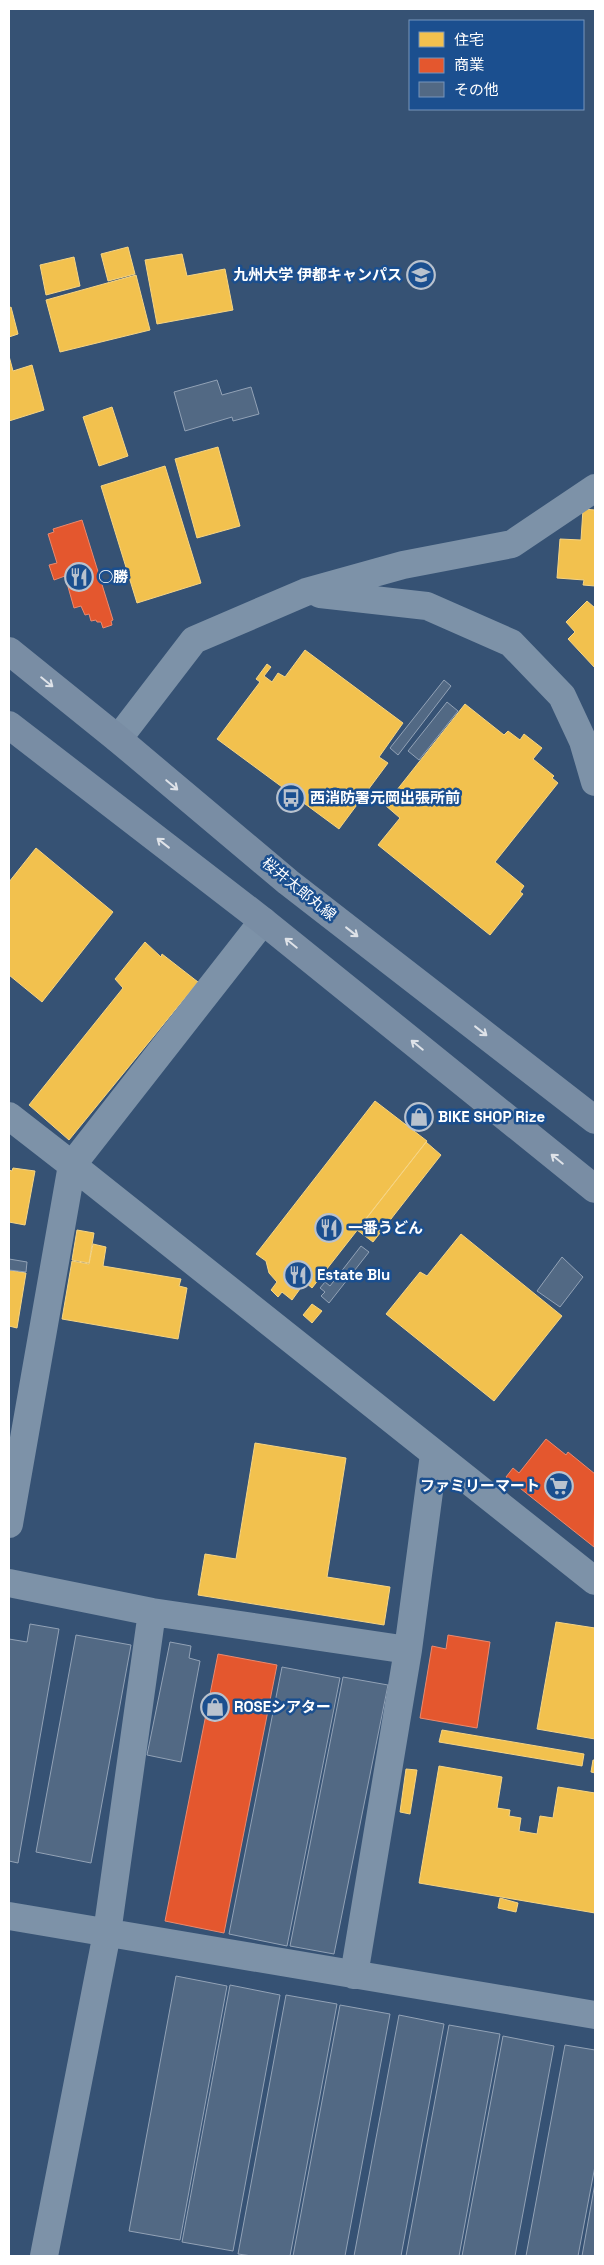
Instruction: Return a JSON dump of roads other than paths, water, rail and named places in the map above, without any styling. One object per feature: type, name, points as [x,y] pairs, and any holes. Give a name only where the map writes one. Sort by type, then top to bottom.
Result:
[{"type":"main road","name":"桜井太郎丸線","points":[[9,651],[118,739],[288,882],[595,1120]]},
{"type":"main road","points":[[9,725],[263,921],[595,1189]]},
{"type":"street","points":[[118,739],[194,640],[306,592],[403,565],[512,544],[595,488]]},
{"type":"street","points":[[306,592],[427,606],[511,643],[562,696],[584,741],[595,782]]},
{"type":"street","points":[[9,1524],[72,1165],[263,921]]},
{"type":"street","points":[[9,1116],[595,1581]]},
{"type":"street","points":[[354,1975],[408,1650],[434,1454]]},
{"type":"street","points":[[9,1583],[152,1612],[408,1650]]},
{"type":"street","points":[[44,2256],[107,1933],[152,1612]]},
{"type":"street","points":[[9,1916],[595,2014]]},
{"type":"place","name":"九州大学 伊都キャンパス","points":[[421,275]]},
{"type":"place","name":"○勝","points":[[79,577]]},
{"type":"place","name":"西消防署元岡出張所前","points":[[291,798]]},
{"type":"place","name":"BIKE SHOP Rize","points":[[419,1117]]},
{"type":"place","name":"一番うどん","points":[[329,1228]]},
{"type":"place","name":"Estate Blu","points":[[298,1275]]},
{"type":"place","name":"ファミリーマート","points":[[559,1486]]},
{"type":"place","name":"ROSEシアター","points":[[215,1707]]}]
